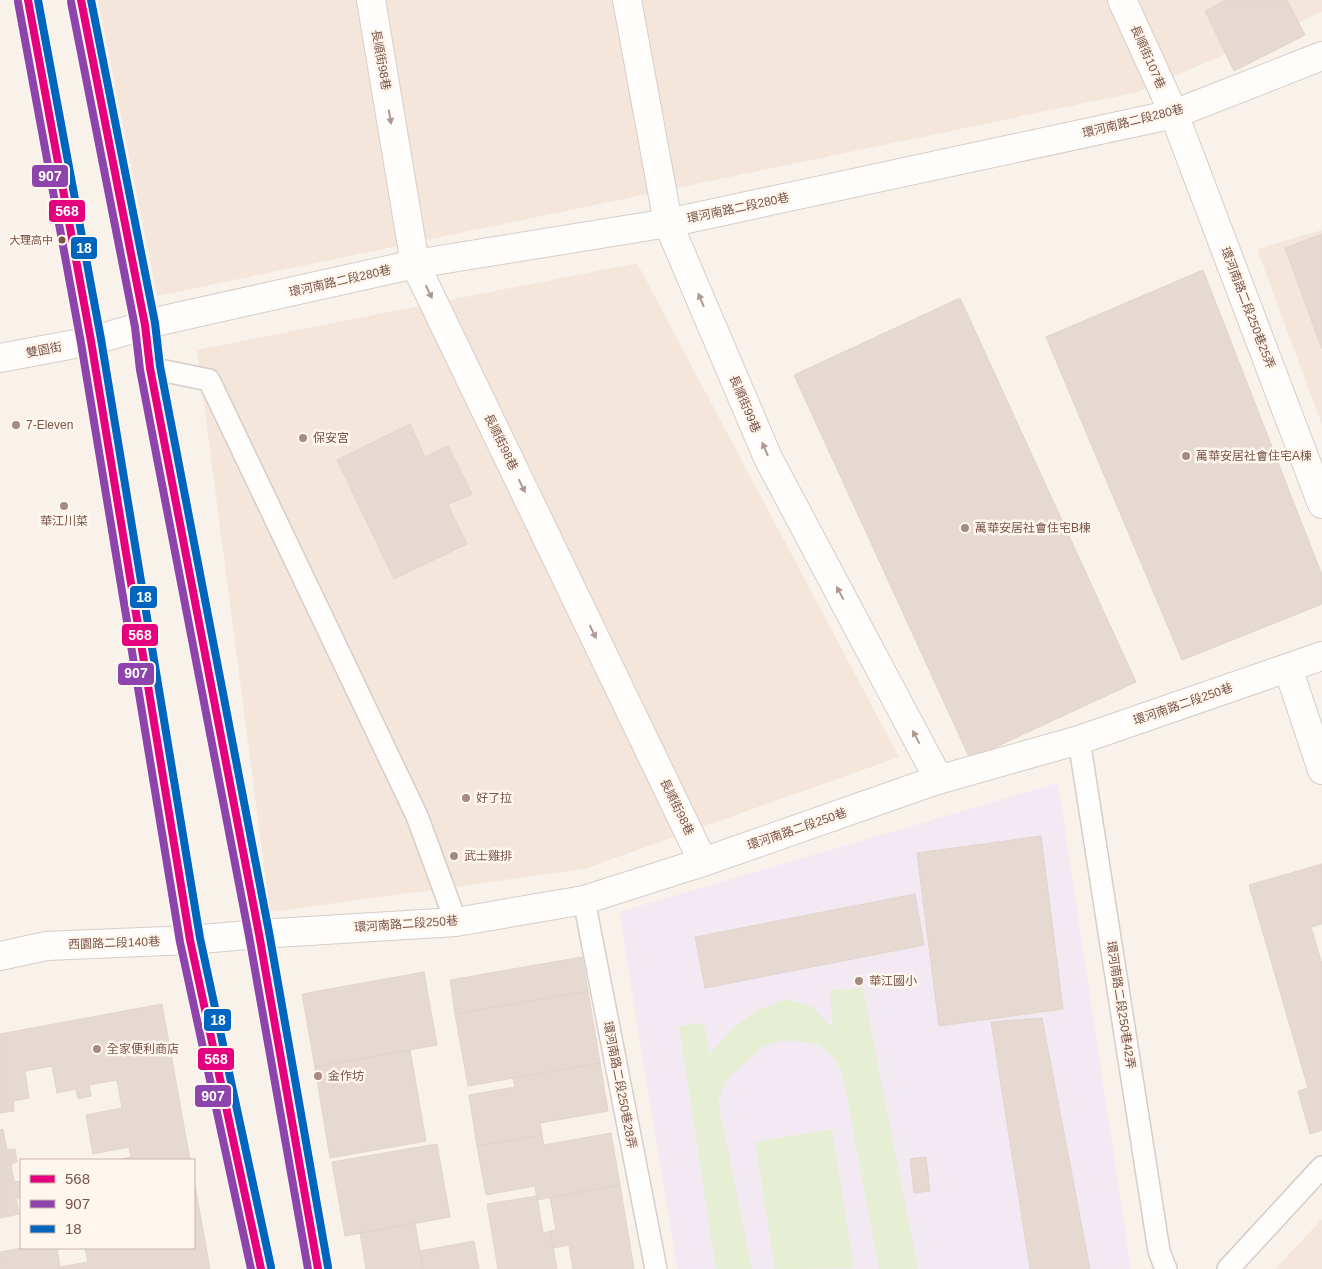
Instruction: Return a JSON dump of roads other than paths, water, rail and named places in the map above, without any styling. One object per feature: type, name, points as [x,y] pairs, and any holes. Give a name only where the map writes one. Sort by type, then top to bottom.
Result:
[{"type":"street","points":[[28,0],[91,341],[190,940],[261,1269]]},
{"type":"street","points":[[81,0],[145,325],[150,368],[259,934],[318,1269]]},
{"type":"street","name":"長順街98巷","points":[[371,0],[415,264],[704,862]]},
{"type":"street","name":"長順街99巷","points":[[627,0],[668,223],[768,458],[939,780]]},
{"type":"street","name":"長順街107巷","points":[[1122,0],[1174,114]]},
{"type":"street","name":"環河南路二段280巷","points":[[145,325],[415,264],[668,223],[1174,114],[1322,56]]},
{"type":"street","name":"環河南路二段250巷25弄","points":[[1174,114],[1322,504]]},
{"type":"street","name":"雙園街","points":[[0,358],[91,341],[145,325]]},
{"type":"street","name":"環河南路二段250巷","points":[[259,934],[456,922],[584,900],[704,862],[939,780],[1080,740],[1322,656]]},
{"type":"street","points":[[1288,668],[1322,770]]},
{"type":"street","name":"西園路二段140巷","points":[[0,956],[46,946],[190,940],[259,934]]},
{"type":"lane","points":[[150,368],[209,380],[416,816],[456,922]]},
{"type":"lane","name":"環河南路二段250巷42弄","points":[[1080,740],[1158,1241],[1166,1269]]},
{"type":"lane","name":"環河南路二段250巷28弄","points":[[584,900],[656,1269]]},
{"type":"lane","points":[[1228,1269],[1322,1167]]},
{"type":"place","name":"大理高中","points":[[62,240]]},
{"type":"place","name":"7-Eleven","points":[[16,425]]},
{"type":"place","name":"保安宮","points":[[303,438]]},
{"type":"place","name":"萬華安居社會住宅A棟","points":[[1186,456]]},
{"type":"place","name":"華江川菜","points":[[64,506]]},
{"type":"place","name":"萬華安居社會住宅B棟","points":[[965,528]]},
{"type":"place","name":"好了拉","points":[[466,798]]},
{"type":"place","name":"武士雞排","points":[[454,856]]},
{"type":"place","name":"華江國小","points":[[859,981]]},
{"type":"place","name":"全家便利商店","points":[[97,1049]]},
{"type":"place","name":"金作坊","points":[[318,1076]]}]
